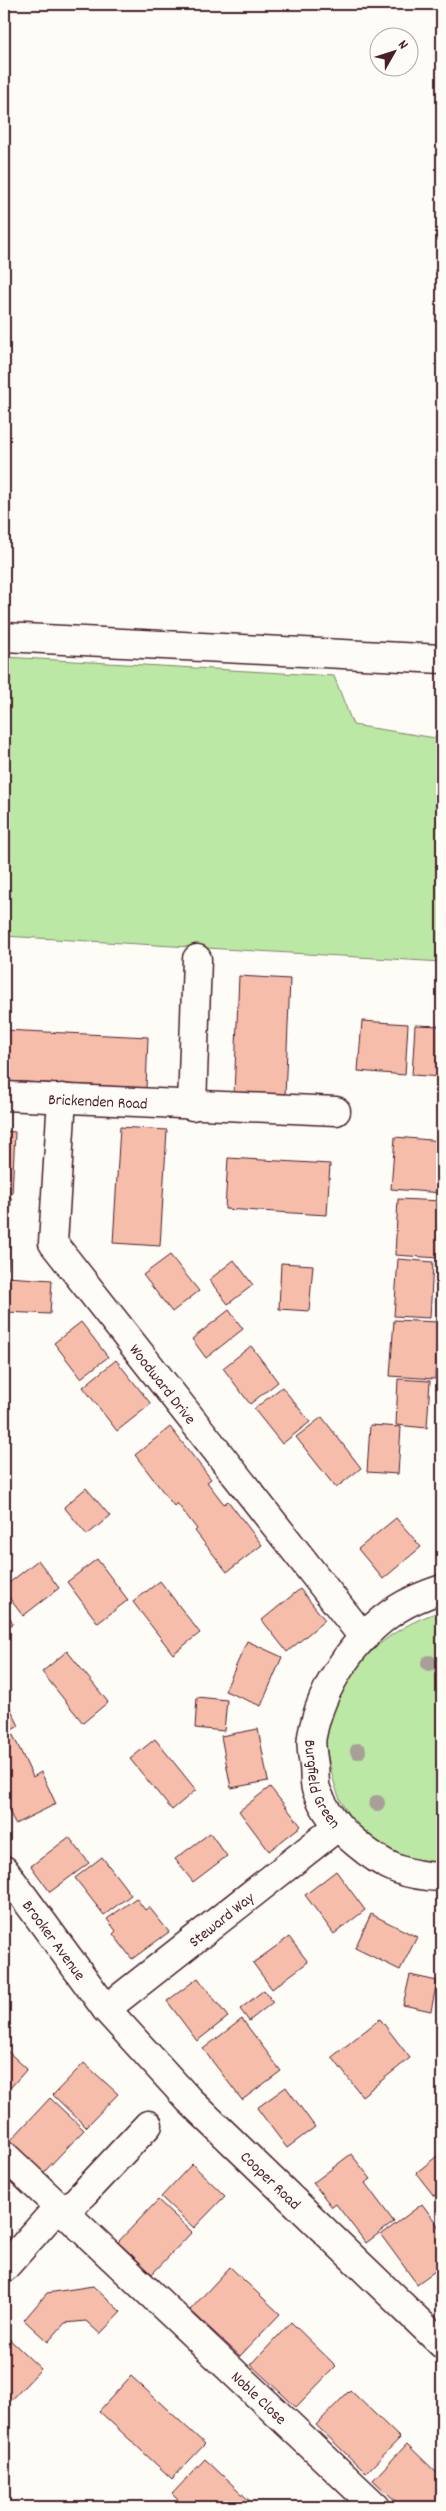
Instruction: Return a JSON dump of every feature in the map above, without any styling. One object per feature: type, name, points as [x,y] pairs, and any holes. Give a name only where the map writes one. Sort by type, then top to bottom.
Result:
[{"type":"street","points":[[4,637],[442,659]]},
{"type":"street","points":[[192,1106],[197,959]]},
{"type":"street","name":"Brickenden Road","points":[[4,1096],[192,1106],[336,1111]]},
{"type":"street","name":"Woodward Drive","points":[[62,1098],[53,1243],[364,1638]]},
{"type":"street","name":"Burgfield Green","points":[[442,1589],[421,1596],[396,1609],[364,1638],[339,1668],[324,1695],[311,1737],[316,1788],[337,1827],[367,1853],[396,1871],[420,1876],[442,1877]]},
{"type":"street","name":"Steward Way","points":[[106,2010],[337,1827]]},
{"type":"street","name":"Brooker Avenue","points":[[4,1870],[106,2010]]},
{"type":"street","name":"Cooper Road","points":[[106,2010],[189,2100],[442,2344]]},
{"type":"street","points":[[4,2268],[148,2125]]},
{"type":"street","name":"Noble Close","points":[[4,2155],[376,2507]]},
{"type":"path","points":[[442,513],[440,534],[442,534]]},
{"type":"green space","points":[[4,657],[334,676],[353,725],[442,739],[442,962],[4,936]]},
{"type":"green space","points":[[442,1611],[442,1866],[413,1863],[393,1855],[370,1839],[351,1819],[338,1795],[334,1782],[327,1752],[326,1734],[331,1712],[340,1692],[366,1656],[383,1641],[402,1629],[422,1618]]},
{"type":"building","points":[[239,976],[290,979],[285,1096],[234,1094]]},
{"type":"building","points":[[362,1021],[408,1024],[405,1075],[358,1071]]},
{"type":"building","points":[[415,1025],[442,1026],[442,1077],[412,1075]]},
{"type":"building","points":[[4,1030],[148,1037],[146,1088],[4,1081]]},
{"type":"building","points":[[120,1127],[167,1130],[160,1246],[113,1243]]},
{"type":"building","points":[[4,1131],[15,1132],[12,1194],[4,1194]]},
{"type":"building","points":[[395,1137],[442,1141],[442,1193],[391,1189]]},
{"type":"building","points":[[228,1158],[330,1164],[327,1215],[225,1209]]},
{"type":"building","points":[[4,1196],[11,1197],[8,1269],[4,1269]]},
{"type":"building","points":[[398,1199],[442,1201],[439,1258],[395,1255]]},
{"type":"building","points":[[170,1255],[199,1291],[172,1312],[143,1275]]},
{"type":"building","points":[[398,1259],[433,1262],[430,1318],[394,1316]]},
{"type":"building","points":[[234,1260],[253,1285],[228,1304],[209,1280]]},
{"type":"building","points":[[281,1263],[313,1265],[309,1311],[279,1309]]},
{"type":"building","points":[[7,1277],[52,1280],[50,1314],[5,1312]]},
{"type":"building","points":[[229,1310],[243,1329],[206,1358],[192,1339]]},
{"type":"building","points":[[394,1320],[438,1322],[435,1379],[390,1376]]},
{"type":"building","points":[[81,1322],[108,1357],[81,1378],[54,1343]]},
{"type":"building","points":[[251,1346],[278,1382],[250,1404],[223,1368]]},
{"type":"building","points":[[116,1360],[151,1404],[117,1431],[83,1387]]},
{"type":"building","points":[[398,1379],[430,1381],[427,1428],[396,1425]]},
{"type":"building","points":[[282,1387],[310,1422],[282,1444],[254,1409]]},
{"type":"building","points":[[322,1417],[361,1468],[336,1488],[296,1437]]},
{"type":"building","points":[[370,1425],[401,1427],[398,1474],[367,1472]]},
{"type":"building","points":[[170,1427],[211,1479],[207,1482],[224,1504],[228,1501],[262,1545],[227,1572],[195,1531],[197,1529],[177,1503],[174,1506],[135,1455]]},
{"type":"building","points":[[86,1488],[110,1516],[87,1535],[64,1507]]},
{"type":"building","points":[[396,1518],[421,1547],[383,1579],[358,1549]]},
{"type":"building","points":[[97,1559],[128,1600],[98,1623],[67,1582]]},
{"type":"building","points":[[38,1560],[59,1588],[23,1616],[4,1591],[4,1587]]},
{"type":"building","points":[[160,1581],[200,1633],[173,1654],[133,1602]]},
{"type":"building","points":[[300,1589],[325,1620],[287,1652],[262,1620]]},
{"type":"building","points":[[4,1604],[13,1624],[4,1628]]},
{"type":"building","points":[[247,1641],[282,1657],[261,1706],[225,1691]]},
{"type":"building","points":[[67,1651],[108,1702],[83,1723],[42,1672]]},
{"type":"building","points":[[4,1695],[19,1726],[4,1734]]},
{"type":"building","points":[[197,1697],[227,1700],[224,1731],[195,1728]]},
{"type":"building","points":[[258,1729],[268,1781],[231,1788],[221,1736]]},
{"type":"building","points":[[11,1731],[33,1777],[41,1772],[56,1804],[15,1824],[4,1799],[4,1735]]},
{"type":"building","points":[[155,1739],[196,1790],[172,1810],[130,1759]]},
{"type":"building","points":[[270,1787],[301,1826],[269,1851],[239,1811]]},
{"type":"building","points":[[210,1833],[227,1856],[193,1882],[175,1859]]},
{"type":"building","points":[[69,1837],[89,1863],[50,1892],[31,1866]]},
{"type":"building","points":[[102,1857],[131,1895],[104,1915],[75,1878]]},
{"type":"building","points":[[336,1871],[365,1910],[334,1934],[305,1895]]},
{"type":"building","points":[[136,1898],[145,1910],[149,1907],[169,1932],[132,1959],[113,1934],[116,1931],[107,1919]]},
{"type":"building","points":[[371,1914],[417,1937],[400,1970],[355,1948]]},
{"type":"building","points":[[289,1937],[308,1962],[272,1989],[253,1963]]},
{"type":"building","points":[[410,1975],[437,1981],[431,2011],[403,2005]]},
{"type":"building","points":[[198,1978],[228,2017],[197,2041],[167,2001]]},
{"type":"building","points":[[264,1990],[273,2002],[249,2021],[240,2009]]},
{"type":"building","points":[[242,2019],[281,2071],[242,2100],[203,2049]]},
{"type":"building","points":[[380,2019],[410,2058],[362,2096],[332,2057]]},
{"type":"building","points":[[4,2048],[27,2069],[4,2095]]},
{"type":"building","points":[[84,2063],[118,2094],[86,2127],[53,2095]]},
{"type":"building","points":[[286,2087],[315,2127],[287,2148],[257,2108]]},
{"type":"building","points":[[50,2098],[84,2130],[43,2173],[10,2141]]},
{"type":"building","points":[[442,2152],[442,2190],[434,2196],[416,2173]]},
{"type":"building","points":[[351,2154],[371,2179],[365,2183],[394,2222],[366,2243],[336,2204],[332,2207],[313,2183]]},
{"type":"building","points":[[192,2164],[225,2196],[194,2228],[161,2197]]},
{"type":"building","points":[[158,2200],[192,2232],[152,2274],[118,2242]]},
{"type":"building","points":[[422,2204],[442,2231],[442,2266],[417,2284],[381,2235]]},
{"type":"building","points":[[230,2267],[280,2314],[240,2356],[190,2310]]},
{"type":"building","points":[[93,2286],[121,2312],[100,2334],[86,2321],[65,2323],[48,2342],[24,2320],[47,2293]]},
{"type":"building","points":[[291,2322],[336,2366],[296,2407],[251,2365]]},
{"type":"building","points":[[7,2337],[41,2369],[4,2408],[4,2340]]},
{"type":"building","points":[[131,2376],[205,2444],[172,2479],[99,2411]]},
{"type":"building","points":[[350,2390],[400,2438],[366,2473],[316,2425]]},
{"type":"building","points":[[407,2444],[442,2478],[442,2507],[402,2507],[373,2480]]},
{"type":"building","points":[[205,2459],[255,2507],[185,2507],[172,2494]]}]
